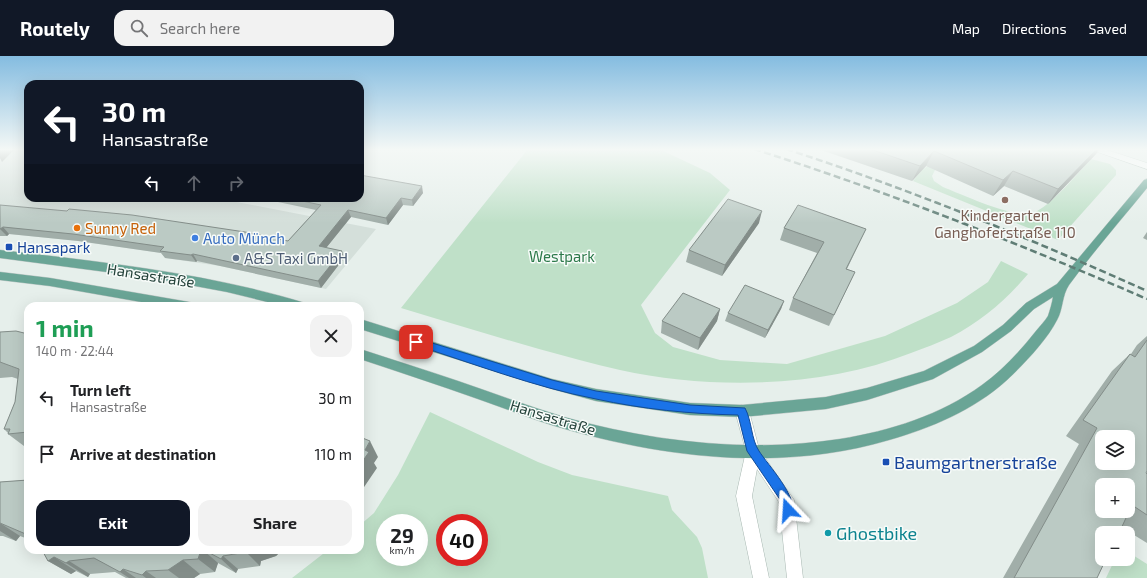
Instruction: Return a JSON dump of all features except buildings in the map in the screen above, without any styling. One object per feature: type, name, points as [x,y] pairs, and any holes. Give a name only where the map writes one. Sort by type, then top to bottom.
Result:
[{"type":"main road","points":[[742,411],[826,403],[867,394],[928,375],[978,349],[1007,328],[1030,306],[1061,287],[1147,182]]},
{"type":"main road","name":"Hansastraße","points":[[0,254],[60,260],[187,280],[286,302]]},
{"type":"main road","name":"Hansastraße","points":[[0,276],[58,283],[166,302]]},
{"type":"main road","points":[[752,451],[828,448],[894,433],[940,417],[975,399],[1007,373],[1052,318],[1061,287]]},
{"type":"main road","name":"Hansastraße","points":[[364,325],[552,384],[596,395],[690,409],[742,411]]},
{"type":"main road","name":"Hansastraße","points":[[364,355],[525,410],[604,432],[689,448],[752,451]]},
{"type":"street","points":[[742,411],[752,451],[786,500],[795,578]]},
{"type":"street","points":[[752,451],[744,496],[761,578]]},
{"type":"shaded area","points":[[0,173],[24,173],[24,202],[237,202],[376,229],[326,289],[220,266],[165,258],[168,254],[78,241],[9,234],[7,236],[0,236]]},
{"type":"green space","name":"Westpark","points":[[509,173],[710,173],[730,190],[641,305],[655,333],[673,347],[720,360],[787,364],[885,336],[957,303],[988,282],[1001,261],[1028,274],[1011,293],[993,309],[973,324],[951,337],[877,365],[805,379],[767,382],[729,383],[692,381],[620,370],[539,349],[401,308]]},
{"type":"green space","points":[[919,173],[933,173],[932,176],[934,181],[943,187],[1002,210],[1025,214],[1033,213],[1048,204],[1078,173],[1116,173],[1058,240],[913,181]]},
{"type":"green space","points":[[430,412],[538,462],[572,475],[668,496],[672,510],[697,537],[702,548],[708,578],[292,578],[323,554],[364,554],[364,522],[374,513],[398,475]]},
{"type":"green space","points":[[1135,556],[1147,564],[1147,578],[1106,578],[1112,566],[1135,566]]},
{"type":"railway","points":[[827,173],[1001,238],[1147,299]]},
{"type":"railway","points":[[857,173],[968,215],[1147,291]]},
{"type":"place","name":"Kindergarten Ganghoferstraße 110","points":[[1005,200]]},
{"type":"place","name":"Sunny Red","points":[[77,228]]},
{"type":"place","name":"Auto Münch","points":[[195,238]]},
{"type":"place","name":"Hansapark","points":[[9,247]]},
{"type":"place","name":"A&S Taxi GmbH","points":[[236,258]]},
{"type":"place","name":"Baumgartnerstraße","points":[[886,462]]},
{"type":"place","name":"Ghostbike","points":[[828,533]]},
{"type":"route","points":[[416,342],[552,384],[596,395],[690,409],[742,411],[752,451],[786,500],[788,510]]}]
